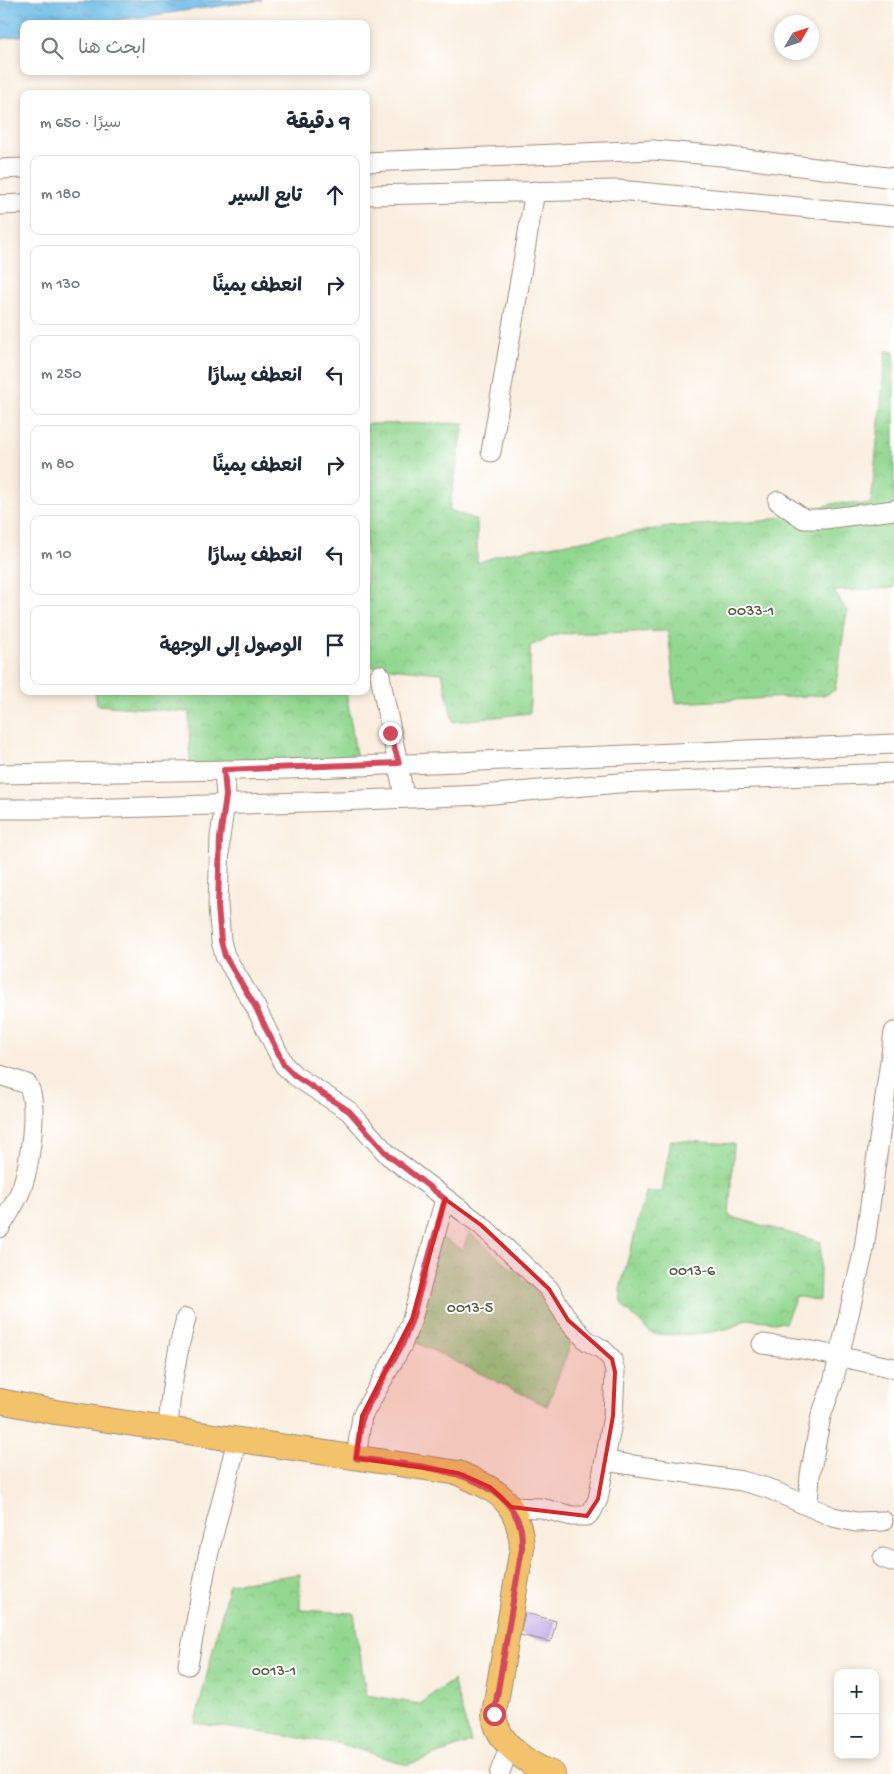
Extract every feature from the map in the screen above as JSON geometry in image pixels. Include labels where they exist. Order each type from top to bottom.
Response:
[{"type":"main road","points":[[0,1401],[55,1412],[458,1473],[490,1487],[511,1507],[520,1526],[522,1548],[494,1714],[496,1729],[510,1746],[540,1768],[553,1774]]},
{"type":"street","points":[[370,162],[653,150],[722,156],[894,178]]},
{"type":"street","points":[[0,169],[20,168]]},
{"type":"street","points":[[370,195],[535,190],[618,190],[894,216]]},
{"type":"street","points":[[491,452],[535,190]]},
{"type":"street","points":[[0,204],[20,204]]},
{"type":"street","points":[[778,500],[804,519],[824,519],[894,510]]},
{"type":"street","points":[[380,675],[390,733],[399,763],[404,798]]},
{"type":"street","points":[[0,774],[224,773],[399,763],[894,744]]},
{"type":"street","points":[[224,773],[226,800],[220,838],[218,906],[221,941],[225,956],[255,1006],[284,1065],[294,1075],[349,1111],[388,1155],[481,1225],[543,1283],[556,1298],[568,1320],[587,1341],[602,1349],[612,1359],[615,1372],[613,1416],[598,1499],[592,1511],[587,1516],[572,1516],[541,1508],[511,1507]]},
{"type":"street","points":[[0,809],[82,809],[226,800],[404,798],[482,794],[619,782],[894,774]]},
{"type":"street","points":[[808,1505],[810,1475],[819,1423],[839,1357],[864,1249],[894,1032]]},
{"type":"street","points":[[0,1075],[27,1084],[30,1090],[33,1113],[30,1150],[22,1187],[0,1228]]},
{"type":"street","points":[[356,1458],[362,1416],[402,1345],[409,1328],[445,1199]]},
{"type":"street","points":[[168,1429],[178,1348],[186,1318]]},
{"type":"street","points":[[762,1344],[894,1368]]},
{"type":"street","points":[[188,1665],[208,1556],[236,1440]]},
{"type":"street","points":[[605,1461],[742,1481],[845,1520],[856,1522],[883,1521]]},
{"type":"street","points":[[499,1774],[510,1746]]},
{"type":"highlighted area","points":[[445,1199],[481,1225],[549,1289],[568,1320],[612,1359],[615,1372],[613,1416],[598,1499],[587,1516],[511,1507],[490,1487],[458,1473],[356,1458],[362,1416],[412,1319]]},
{"type":"green space","name":"0033-1","points":[[886,351],[894,352],[894,588],[834,591],[847,611],[835,690],[826,695],[676,703],[668,631],[557,634],[530,646],[530,713],[453,722],[442,673],[370,666],[370,424],[464,423],[449,510],[477,520],[477,563],[506,553],[668,527],[763,521],[837,503],[871,505]]},
{"type":"green space","points":[[96,695],[347,695],[357,761],[190,769],[189,712],[97,705]]},
{"type":"green space","name":"0013-6","points":[[671,1140],[734,1144],[729,1216],[821,1242],[819,1301],[796,1296],[785,1323],[746,1319],[738,1325],[727,1329],[688,1334],[652,1334],[623,1306],[620,1289],[646,1192],[662,1192]]},
{"type":"green space","name":"0013-5","points":[[431,1232],[463,1250],[469,1232],[535,1289],[571,1343],[547,1406],[403,1336]]},
{"type":"green space","name":"0013-1","points":[[300,1574],[300,1610],[354,1613],[366,1695],[420,1704],[453,1680],[471,1742],[407,1765],[342,1744],[195,1723],[229,1584]]},
{"type":"water","points":[[0,0],[262,0],[120,20],[20,20],[20,36],[0,39]]},
{"type":"building","points":[[525,1613],[556,1621],[551,1642],[520,1635]]},
{"type":"route","points":[[390,733],[399,763],[224,770],[226,796],[220,838],[218,906],[221,941],[225,956],[255,1006],[284,1065],[294,1075],[349,1111],[388,1155],[445,1199],[412,1319],[402,1345],[362,1416],[356,1458],[458,1473],[490,1487],[511,1507],[520,1526],[522,1548],[515,1600],[494,1714]]}]
